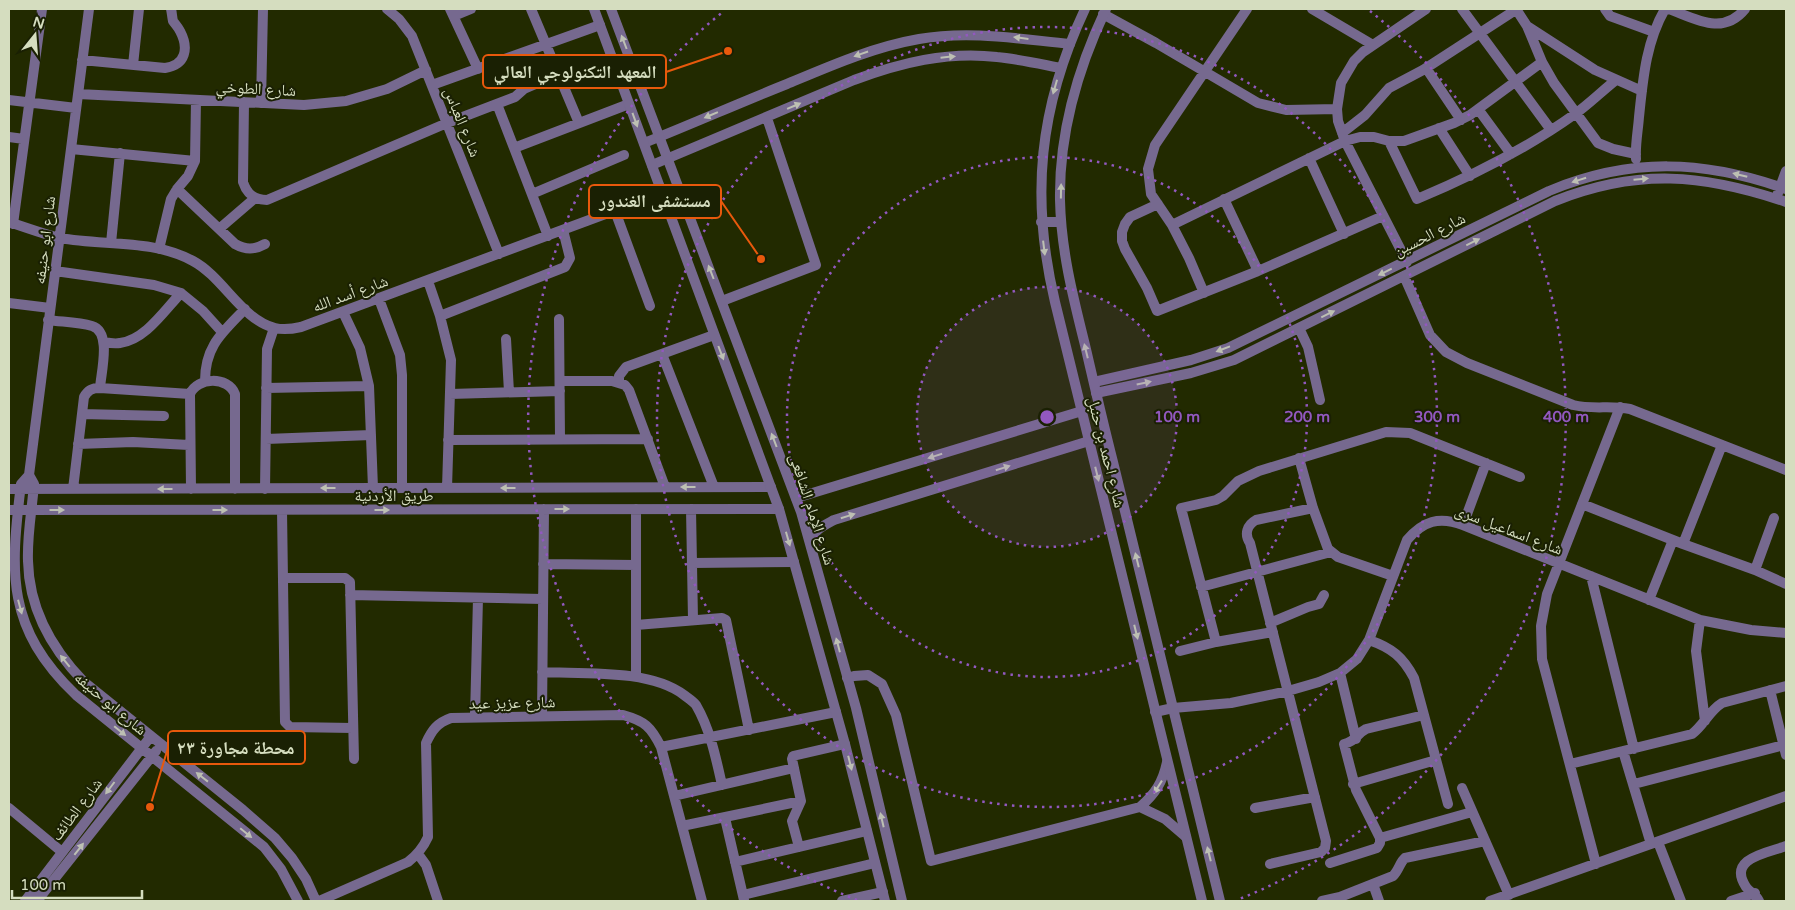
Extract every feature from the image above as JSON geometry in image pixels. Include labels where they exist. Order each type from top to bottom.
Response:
[{"type":"street","points":[[42,9],[11,223],[59,238],[160,248],[181,254],[200,265],[217,279],[258,320],[274,328],[267,349],[265,488]]},
{"type":"street","name":"شارع ابو حنيفه","points":[[89,9],[29,475],[21,484],[14,510],[12,586],[29,634],[41,657],[57,677],[76,695],[264,847],[281,868],[298,901]]},
{"type":"street","points":[[133,65],[139,9]]},
{"type":"street","points":[[82,60],[165,68],[172,67],[182,59],[186,46],[181,32],[172,19],[171,9]]},
{"type":"street","points":[[261,103],[262,9]]},
{"type":"street","name":"شارع العباس","points":[[387,9],[399,18],[412,36],[499,254]]},
{"type":"street","points":[[471,9],[452,13],[478,69]]},
{"type":"street","points":[[531,9],[579,123]]},
{"type":"street","name":"شارع الإمام الشافعى","points":[[594,9],[780,509],[845,744],[884,897]]},
{"type":"street","name":"شارع الإمام الشافعى","points":[[611,9],[796,498],[847,678],[902,901]]},
{"type":"street","name":"شارع احمد بن حنبل","points":[[1085,9],[1061,68],[1050,108],[1044,143],[1041,168],[1041,222],[1048,276],[1202,901]]},
{"type":"street","points":[[1204,293],[1172,225],[1152,194],[1148,169],[1155,145],[1169,122],[1246,9]]},
{"type":"street","points":[[1312,9],[1373,45]]},
{"type":"street","points":[[1407,262],[1344,137],[1337,108],[1346,72],[1354,61],[1423,9]]},
{"type":"street","points":[[1462,9],[1551,130]]},
{"type":"street","points":[[1172,225],[1309,158],[1344,137],[1389,88],[1426,68],[1516,9],[1527,26],[1542,62],[1554,83],[1598,143],[1613,149],[1636,154]]},
{"type":"street","points":[[1605,9],[1610,16],[1654,32]]},
{"type":"street","points":[[1636,168],[1645,65],[1654,32],[1665,9]]},
{"type":"street","points":[[1670,9],[1713,24],[1732,20],[1745,9]]},
{"type":"street","points":[[1105,12],[1250,99],[1266,106],[1294,110],[1337,108]]},
{"type":"street","name":"شارع احمد بن حنبل","points":[[1105,12],[1072,98],[1061,171],[1061,222],[1069,277],[1096,394],[1220,901]]},
{"type":"street","points":[[432,85],[600,25]]},
{"type":"street","points":[[1527,26],[1595,70],[1642,91]]},
{"type":"street","points":[[644,143],[844,60],[882,47],[920,39],[959,35],[998,35],[1070,44]]},
{"type":"street","points":[[652,165],[888,67],[924,59],[960,55],[996,57],[1061,68]]},
{"type":"street","points":[[1344,137],[1367,137],[1389,141],[1404,141],[1461,120],[1542,62]]},
{"type":"street","points":[[1426,68],[1461,120]]},
{"type":"street","name":"شارع الطوخي","points":[[78,94],[304,105],[346,101],[388,89],[426,70]]},
{"type":"street","points":[[244,102],[243,182],[245,189],[255,198],[267,200],[447,123],[515,97],[524,89],[558,74]]},
{"type":"street","points":[[1389,141],[1417,199],[1470,176],[1511,154],[1576,113],[1616,80]]},
{"type":"street","points":[[9,100],[76,108]]},
{"type":"street","points":[[160,248],[171,199],[176,189],[188,176],[195,161],[196,100]]},
{"type":"street","points":[[497,104],[548,236]]},
{"type":"street","points":[[514,148],[629,104]]},
{"type":"street","points":[[1478,109],[1511,154]]},
{"type":"street","points":[[722,301],[816,265],[767,118]]},
{"type":"street","points":[[1439,128],[1470,176]]},
{"type":"street","points":[[9,137],[24,139]]},
{"type":"street","points":[[71,149],[195,161]]},
{"type":"street","points":[[111,243],[120,153]]},
{"type":"street","points":[[532,194],[624,155]]},
{"type":"street","points":[[1309,158],[1344,234]]},
{"type":"street","name":"شارع الحسين","points":[[1094,382],[1191,360],[1240,342],[1549,191],[1596,174],[1636,168],[1676,166],[1707,168],[1737,174],[1783,188]]},
{"type":"street","points":[[1775,199],[1783,188],[1786,171]]},
{"type":"street","name":"شارع الحسين","points":[[1096,394],[1214,367],[1247,354],[1555,201],[1604,184],[1654,178],[1679,178],[1728,185],[1786,202]]},
{"type":"street","points":[[176,189],[242,248],[257,248],[265,244]]},
{"type":"street","points":[[1549,191],[1555,201]]},
{"type":"street","name":"شارع أسد الله","points":[[274,328],[288,329],[301,327],[662,193]]},
{"type":"street","points":[[220,229],[255,198]]},
{"type":"street","points":[[1224,200],[1258,271]]},
{"type":"street","points":[[1158,204],[1130,217],[1122,232],[1122,241],[1125,249],[1147,288],[1157,311],[1258,271],[1383,216]]},
{"type":"street","points":[[616,211],[650,306]]},
{"type":"street","points":[[1041,222],[1061,222]]},
{"type":"street","points":[[440,316],[565,267],[569,262],[570,254],[563,230]]},
{"type":"street","points":[[55,271],[154,285],[181,293],[203,311],[222,332]]},
{"type":"street","points":[[1404,276],[1430,335],[1446,352],[1467,363],[1573,405],[1586,408],[1620,407],[1630,410],[1786,470]]},
{"type":"street","points":[[428,281],[440,316],[451,360],[447,488]]},
{"type":"street","points":[[104,342],[119,344],[134,340],[181,293]]},
{"type":"street","points":[[379,299],[400,355],[402,375],[402,488]]},
{"type":"street","points":[[9,303],[50,308]]},
{"type":"street","points":[[205,381],[208,355],[214,343],[222,332],[246,309]]},
{"type":"street","points":[[343,312],[360,348],[369,386],[373,488]]},
{"type":"street","points":[[559,319],[560,439]]},
{"type":"street","points":[[48,320],[91,326],[100,332],[104,342],[100,388]]},
{"type":"street","points":[[1299,328],[1308,347],[1320,400]]},
{"type":"street","points":[[619,382],[620,376],[626,367],[714,335]]},
{"type":"street","points":[[506,339],[509,392]]},
{"type":"street","points":[[1240,342],[1247,354]]},
{"type":"street","points":[[662,354],[714,487]]},
{"type":"street","points":[[191,489],[189,445],[190,394],[196,385],[205,381],[227,383],[235,394],[236,489]]},
{"type":"street","points":[[450,394],[509,392],[619,382],[629,390],[665,487]]},
{"type":"street","points":[[266,388],[369,386]]},
{"type":"street","points":[[73,489],[84,397],[87,392],[93,388],[100,388],[190,394]]},
{"type":"street","points":[[1596,864],[1542,659],[1542,626],[1545,602],[1558,563],[1620,407]]},
{"type":"street","points":[[796,498],[1082,411]]},
{"type":"street","points":[[82,414],[164,416]]},
{"type":"street","points":[[1216,642],[1180,508],[1216,500],[1248,475],[1374,435],[1398,431],[1410,433],[1520,477]]},
{"type":"street","points":[[266,439],[371,435]]},
{"type":"street","points":[[448,440],[648,439]]},
{"type":"street","points":[[810,542],[818,529],[834,520],[1090,441]]},
{"type":"street","points":[[78,444],[133,442],[189,445]]},
{"type":"street","points":[[1683,544],[1722,445]]},
{"type":"street","points":[[1300,458],[1313,508],[1325,544],[1331,552],[1338,557],[1393,576]]},
{"type":"street","points":[[1463,525],[1486,463]]},
{"type":"street","name":"شارع ابو حنيفه","points":[[29,475],[34,484],[27,560],[29,583],[42,627],[54,647],[68,666],[84,682],[275,838],[292,858],[318,901]]},
{"type":"street","name":"طريق الأردنية","points":[[9,489],[772,487]]},
{"type":"street","points":[[1582,504],[1755,570],[1786,584]]},
{"type":"street","points":[[692,508],[693,620]]},
{"type":"street","points":[[1270,864],[1318,853],[1325,848],[1326,842],[1250,543],[1246,538],[1250,524],[1256,520],[1313,508]]},
{"type":"street","points":[[542,716],[544,509]]},
{"type":"street","points":[[636,509],[636,676]]},
{"type":"street","name":"طريق الأردنية","points":[[14,510],[780,509]]},
{"type":"street","points":[[282,510],[285,722],[290,727],[354,728]]},
{"type":"street","points":[[1755,570],[1774,518]]},
{"type":"street","name":"شارع اسماعيل سرى","points":[[1155,712],[1173,708],[1231,703],[1288,691],[1319,682],[1340,673],[1357,659],[1369,640],[1407,540],[1414,532],[1437,520],[1453,521],[1700,620],[1751,630],[1786,633]]},
{"type":"street","points":[[1650,600],[1673,540]]},
{"type":"street","points":[[1201,586],[1331,552]]},
{"type":"street","points":[[692,563],[794,562]]},
{"type":"street","points":[[543,564],[636,566]]},
{"type":"street","points":[[1591,576],[1634,784],[1654,843],[1681,901]]},
{"type":"street","points":[[283,578],[345,578],[350,582],[354,759]]},
{"type":"street","points":[[350,595],[543,599]]},
{"type":"street","points":[[1180,651],[1272,628],[1308,607],[1319,604],[1324,595]]},
{"type":"street","points":[[475,717],[478,598]]},
{"type":"street","points":[[636,624],[722,618],[726,620],[749,730]]},
{"type":"street","points":[[1700,620],[1696,651],[1705,721]]},
{"type":"street","points":[[1369,640],[1395,652],[1406,664],[1414,678],[1448,804]]},
{"type":"street","points":[[542,672],[636,676],[658,681],[671,687],[695,703],[710,737],[722,785]]},
{"type":"street","points":[[1340,673],[1356,739]]},
{"type":"street","points":[[847,678],[868,676],[882,684],[896,715],[931,861],[1140,807],[1158,788],[1167,762]]},
{"type":"street","points":[[1570,764],[1692,734],[1705,721],[1714,707],[1722,703],[1786,686]]},
{"type":"street","points":[[1634,784],[1785,750],[1770,690]]},
{"type":"street","points":[[661,747],[836,712]]},
{"type":"street","name":"شارع عزيز عيد","points":[[418,854],[428,837],[426,743],[432,729],[441,722],[451,718],[475,717],[623,715],[640,720],[653,731],[661,747],[702,901]]},
{"type":"street","points":[[1330,863],[1377,848],[1380,844],[1380,838],[1354,784],[1344,744],[1356,739],[1366,729],[1424,715]]},
{"type":"street","name":"شارع الطائف","points":[[25,901],[150,736]]},
{"type":"street","points":[[799,847],[792,821],[801,801],[792,759],[795,755],[845,744]]},
{"type":"street","name":"شارع الطائف","points":[[38,901],[161,745]]},
{"type":"street","points":[[1354,784],[1436,760]]},
{"type":"street","points":[[674,796],[794,768]]},
{"type":"street","points":[[1462,788],[1509,895]]},
{"type":"street","points":[[1490,901],[1786,796]]},
{"type":"street","points":[[1255,808],[1314,797]]},
{"type":"street","points":[[682,826],[801,801]]},
{"type":"street","points":[[1140,807],[1165,819],[1186,837]]},
{"type":"street","points":[[9,808],[62,852]]},
{"type":"street","points":[[1380,838],[1472,812]]},
{"type":"street","points":[[725,818],[744,898],[875,863]]},
{"type":"street","points":[[735,862],[867,830]]},
{"type":"street","points":[[1322,901],[1340,897],[1393,876],[1398,871],[1401,861],[1405,858],[1485,840]]},
{"type":"street","points":[[871,846],[888,842]]},
{"type":"street","points":[[1757,897],[1748,889],[1745,883],[1741,869],[1744,862],[1786,846]]},
{"type":"street","points":[[318,901],[408,862],[418,854],[426,865],[438,901]]},
{"type":"street","points":[[1373,884],[1379,901]]},
{"type":"street","points":[[842,901],[884,897]]},
{"type":"street","points":[[1731,901],[1757,897]]},
{"type":"place","name":"المعهد التكنولوجي العالي","points":[[728,51]]},
{"type":"place","name":"مستشفى الغندور","points":[[761,259]]},
{"type":"place","name":"محطة مجاورة ٢٣","points":[[150,807]]}]
